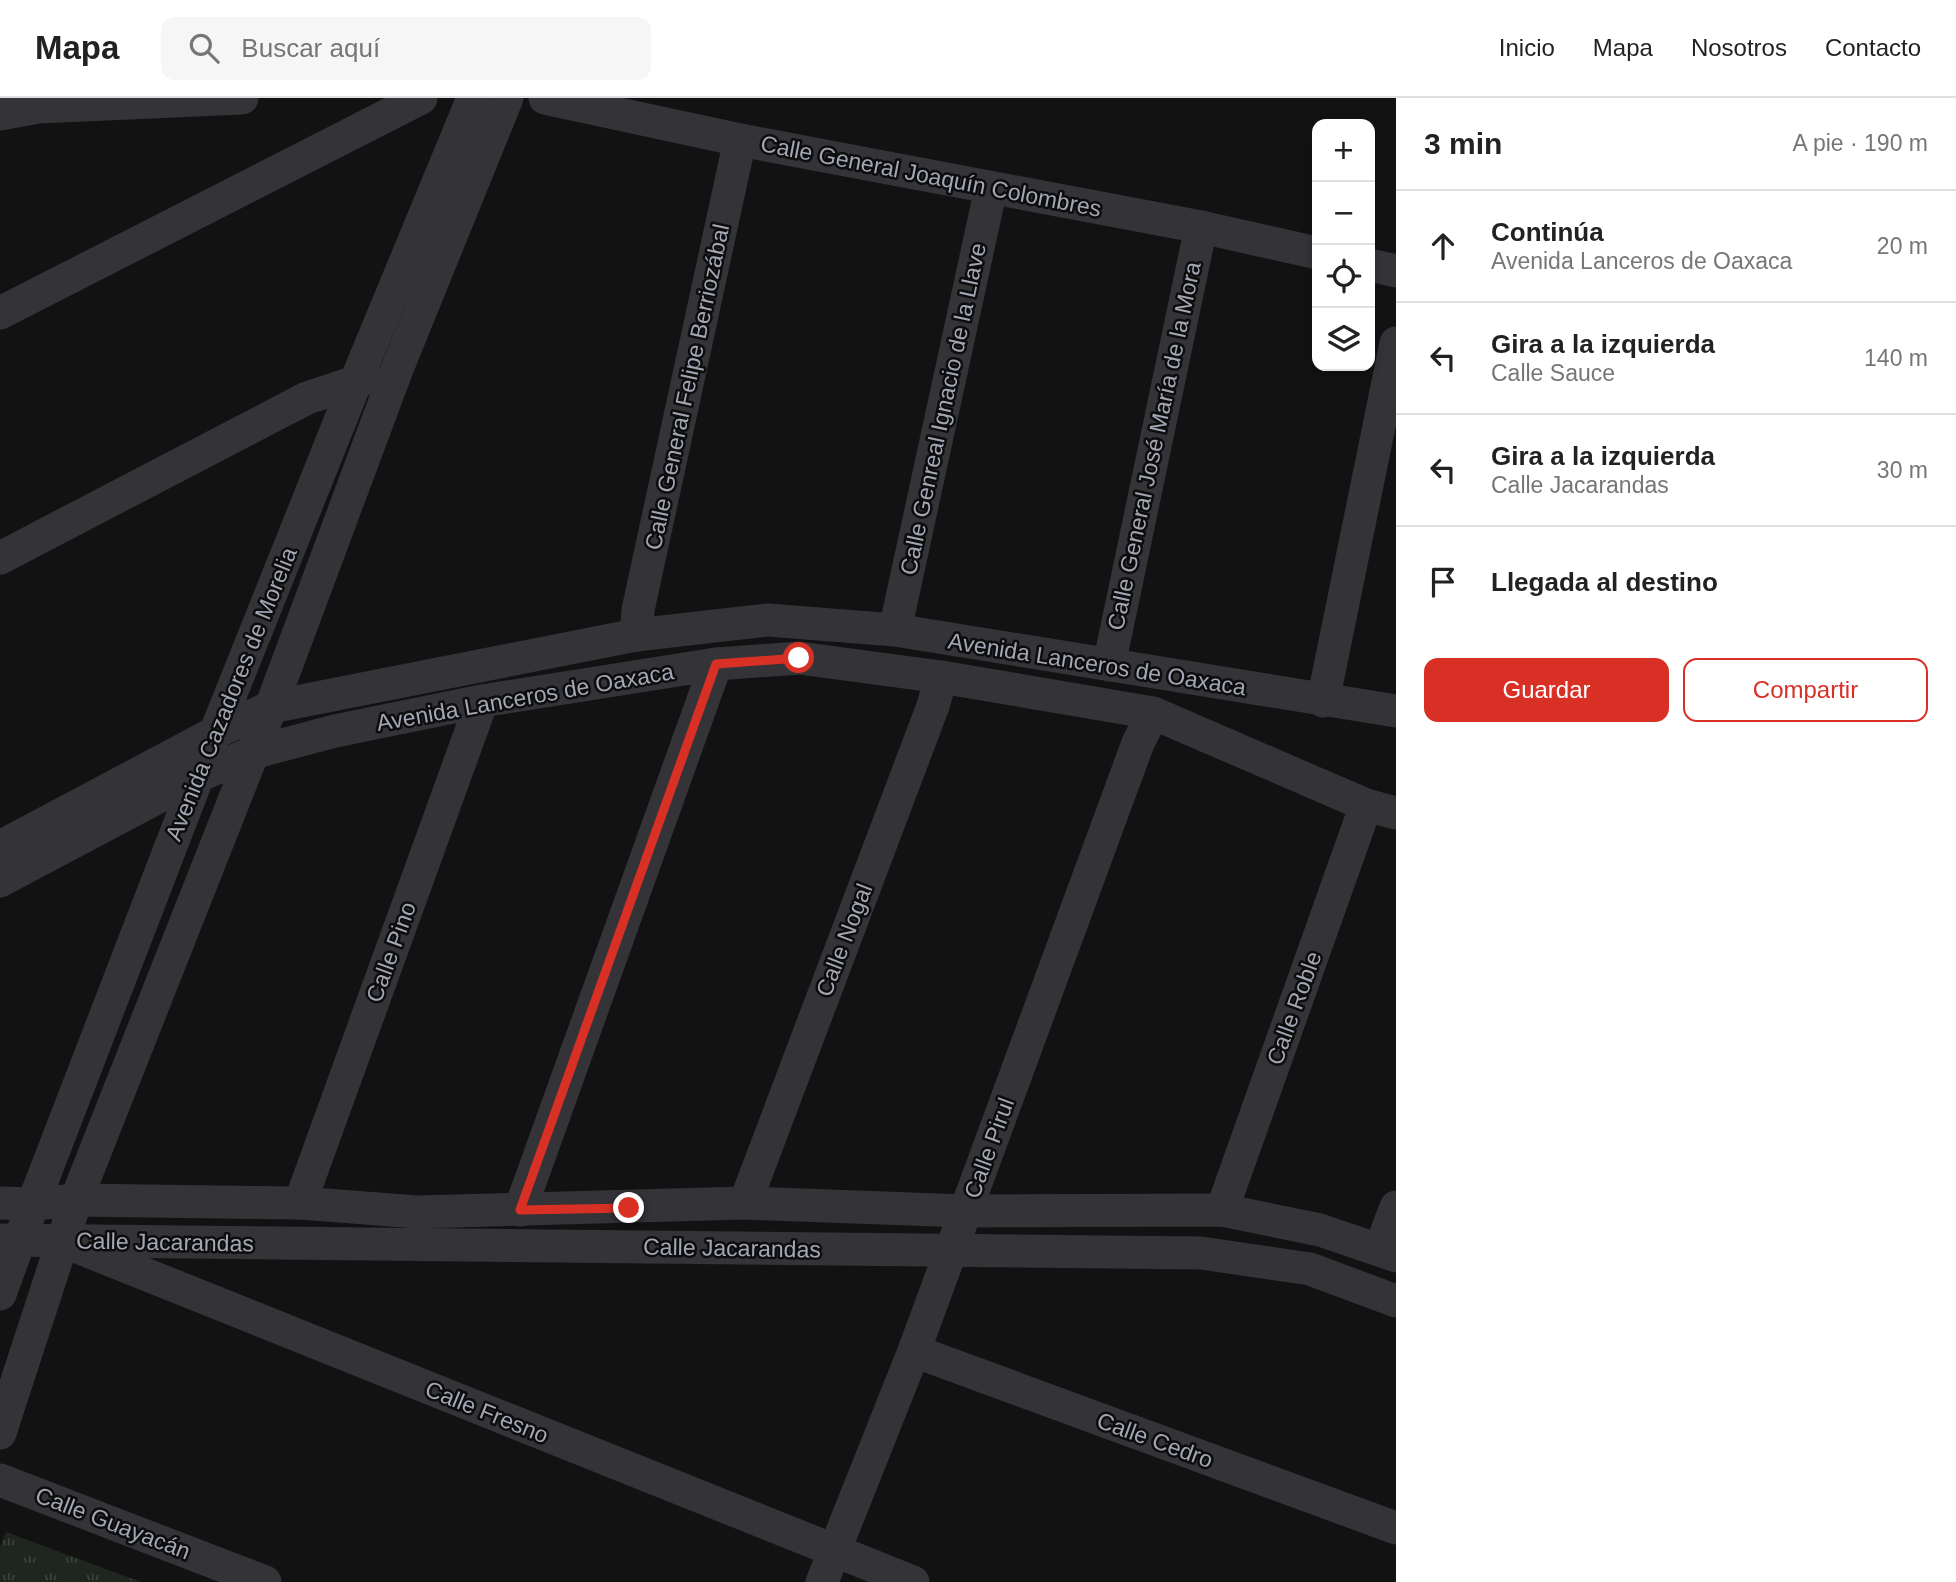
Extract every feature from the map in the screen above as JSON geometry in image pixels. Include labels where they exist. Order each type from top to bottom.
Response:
[{"type":"street","points":[[0,114],[39,107],[242,98]]},
{"type":"street","points":[[0,313],[421,98]]},
{"type":"street","name":"Avenida Cazadores de Morelia","points":[[0,1294],[10,1240],[33,1204],[198,776],[473,98]]},
{"type":"street","name":"Avenida Cazadores de Morelia","points":[[0,1433],[76,1200],[271,708],[397,369],[507,98]]},
{"type":"street","name":"Calle General Joaquín Colombres","points":[[545,98],[740,140],[1201,228],[1312,252]]},
{"type":"street","name":"Calle General Felipe Berriozábal","points":[[636,635],[641,597],[740,140]]},
{"type":"street","name":"Calle Genreal Ignacio de la Llave","points":[[895,630],[991,188]]},
{"type":"street","name":"Calle General José María de la Mora","points":[[1109,665],[1201,228]]},
{"type":"street","points":[[1375,266],[1396,271]]},
{"type":"street","points":[[1323,701],[1396,343]]},
{"type":"street","points":[[0,558],[307,398],[397,369]]},
{"type":"street","name":"Avenida Lanceros de Oaxaca","points":[[0,847],[218,732],[271,708],[636,635],[768,620],[895,630],[1396,712]]},
{"type":"street","name":"Avenida Lanceros de Oaxaca","points":[[0,881],[198,776],[252,753],[416,713],[482,701],[716,664],[799,658],[941,677],[1153,713],[1381,809]]},
{"type":"street","points":[[520,1210],[716,664]]},
{"type":"street","name":"Calle Nogal","points":[[745,1203],[933,706],[941,677]]},
{"type":"street","name":"Calle Pino","points":[[300,1203],[482,701]]},
{"type":"street","name":"Calle Pirul","points":[[822,1582],[914,1351],[1133,756],[1153,713]]},
{"type":"street","name":"Calle Roble","points":[[1222,1210],[1381,809]]},
{"type":"street","name":"Calle Jacarandas","points":[[0,1203],[33,1204],[76,1200],[300,1203],[417,1212],[745,1203],[966,1211],[1222,1210],[1320,1230],[1388,1253]]},
{"type":"street","points":[[1388,1253],[1396,1207]]},
{"type":"street","points":[[624,1246],[629,1208]]},
{"type":"street","points":[[411,1244],[417,1212]]},
{"type":"street","points":[[1310,1269],[1320,1230]]},
{"type":"street","name":"Calle Jacarandas","points":[[10,1240],[1201,1253],[1310,1269],[1396,1301]]},
{"type":"street","name":"Calle Fresno","points":[[62,1241],[913,1582]]},
{"type":"street","name":"Calle Cedro","points":[[914,1351],[1396,1528]]},
{"type":"street","name":"Calle Guayacán","points":[[0,1480],[265,1582]]},
{"type":"green space","points":[[6,1532],[141,1582],[0,1582],[0,1547]]},
{"type":"route","points":[[629,1208],[520,1210],[716,664],[799,658]]}]
